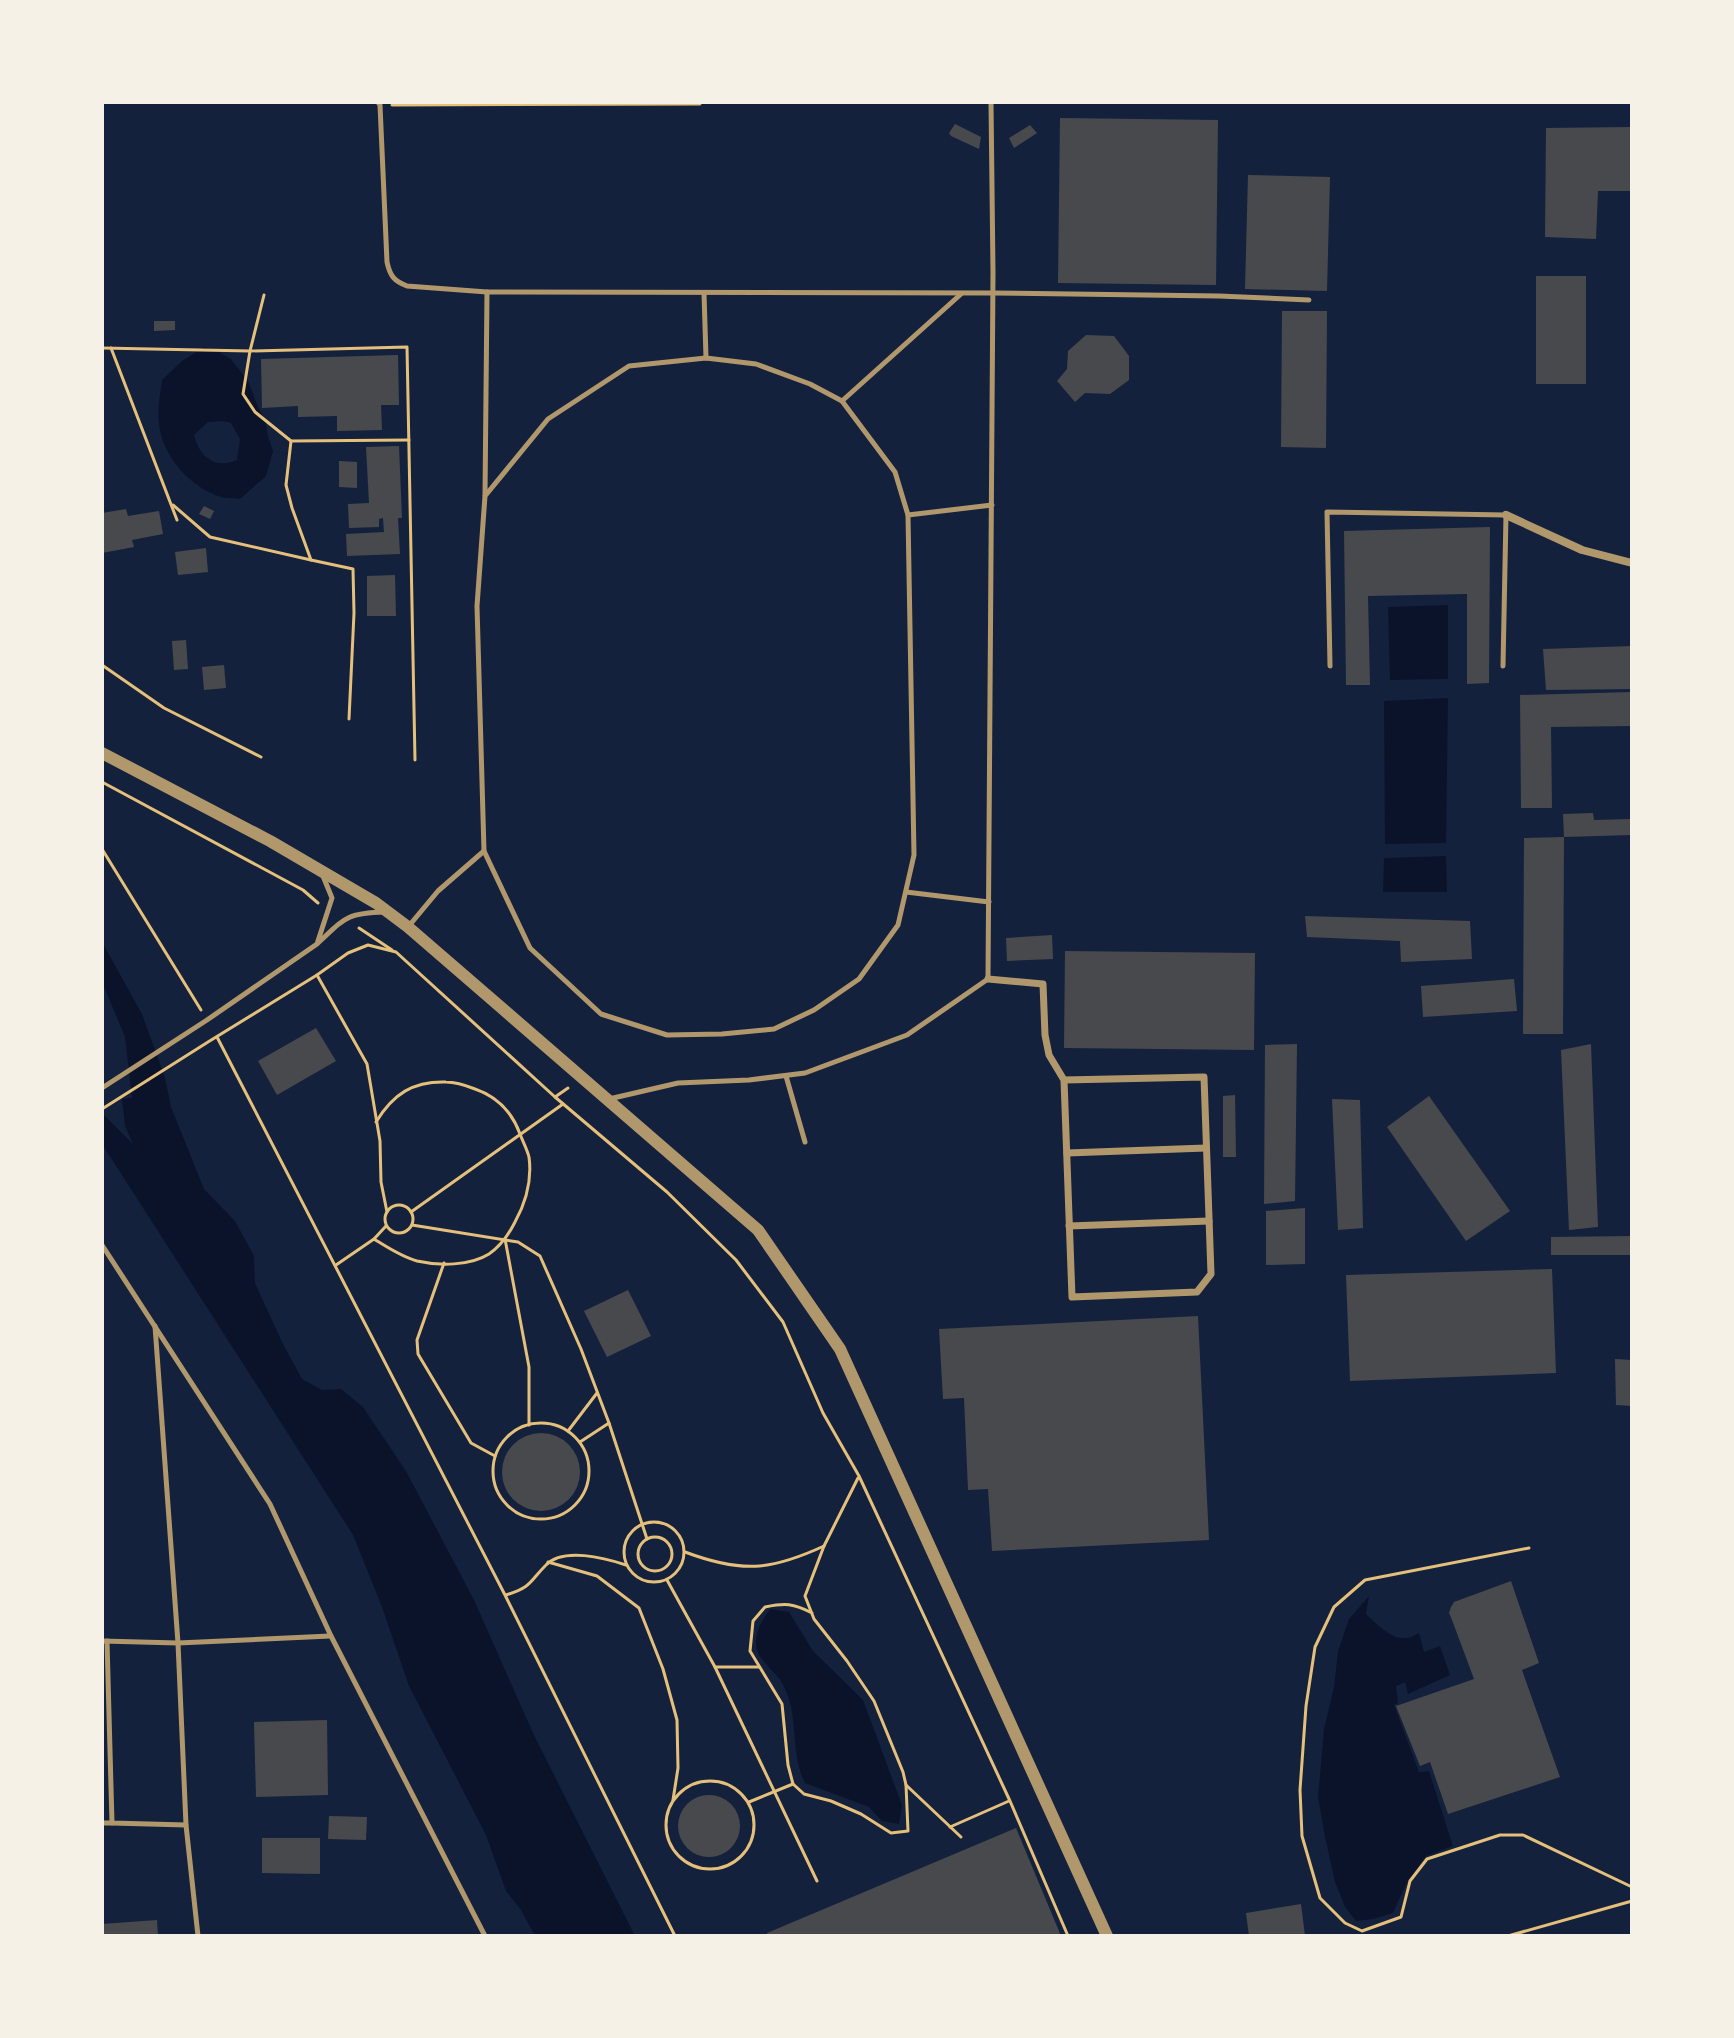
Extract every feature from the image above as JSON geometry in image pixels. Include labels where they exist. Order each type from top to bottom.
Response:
[{"type":"street","points":[[1506,515],[1582,550],[1632,563]]},
{"type":"street","points":[[102,753],[270,841],[376,903],[408,927],[758,1230],[840,1349],[1107,1936]]},
{"type":"street","points":[[988,979],[1043,984],[1049,1055],[1064,1080],[1072,1297],[1197,1292],[1211,1274],[1204,1077],[1064,1080]]},
{"type":"street","points":[[1067,1153],[1206,1148]]},
{"type":"street","points":[[1069,1226],[1209,1221]]},
{"type":"lane","points":[[608,1099],[678,1083],[749,1080],[805,1073],[907,1035],[988,979],[993,293],[991,102]]},
{"type":"lane","points":[[379,103],[385,250],[389,273],[395,281],[407,286],[487,292],[993,293],[1309,300]]},
{"type":"lane","points":[[485,496],[548,419],[629,366],[706,358],[756,364],[810,384],[842,401],[895,472],[908,515],[914,855],[898,925],[859,979],[814,1010],[774,1029],[667,1035],[601,1014],[530,948],[484,851],[477,606],[485,496],[487,292]]},
{"type":"lane","points":[[704,293],[706,358]]},
{"type":"lane","points":[[842,401],[961,294]]},
{"type":"lane","points":[[908,515],[992,505]]},
{"type":"lane","points":[[1330,666],[1327,512],[1506,515],[1503,666]]},
{"type":"lane","points":[[408,927],[438,891],[484,851]]},
{"type":"lane","points":[[317,944],[332,898],[321,870]]},
{"type":"lane","points":[[906,892],[989,902]]},
{"type":"lane","points":[[102,1088],[317,944],[345,919],[365,913],[388,912]]},
{"type":"lane","points":[[786,1076],[805,1142]]},
{"type":"lane","points":[[102,1245],[270,1504],[331,1636],[485,1936]]},
{"type":"lane","points":[[155,1325],[178,1643],[186,1825],[198,1936]]},
{"type":"lane","points":[[112,1823],[105,1641],[178,1643],[331,1636]]},
{"type":"lane","points":[[102,1823],[186,1825]]},
{"type":"path","points":[[379,103],[700,104]]},
{"type":"path","points":[[264,295],[243,394],[255,412],[291,441],[409,440]]},
{"type":"path","points":[[102,348],[250,351],[407,347],[415,760]]},
{"type":"path","points":[[111,348],[177,520]]},
{"type":"path","points":[[291,441],[286,485],[311,560]]},
{"type":"path","points":[[171,503],[210,537],[353,569],[349,719]]},
{"type":"path","points":[[102,665],[164,708],[261,757]]},
{"type":"path","points":[[102,782],[303,890],[328,911]]},
{"type":"path","points":[[102,849],[207,1020]]},
{"type":"path","points":[[345,919],[396,952],[563,1104],[667,1192],[736,1260],[783,1322],[823,1413],[859,1476],[1010,1801],[1068,1936]]},
{"type":"path","points":[[102,1109],[348,953],[368,945],[396,952]]},
{"type":"path","points":[[317,975],[367,1064],[380,1141],[386,1226],[398,1233],[412,1225],[408,1208],[399,1204],[387,1212]]},
{"type":"path","points":[[217,1037],[505,1595],[675,1936]]},
{"type":"path","points":[[374,1239],[416,1261],[470,1262],[488,1254],[505,1239],[526,1198],[530,1175],[529,1155],[515,1119],[485,1092],[455,1082],[431,1081],[406,1090],[387,1104],[376,1122]]},
{"type":"path","points":[[411,1212],[563,1104]]},
{"type":"path","points":[[412,1225],[518,1242],[540,1256],[609,1423],[647,1539]]},
{"type":"path","points":[[335,1265],[374,1239],[386,1226]]},
{"type":"path","points":[[505,1239],[529,1367],[529,1425]]},
{"type":"path","points":[[444,1263],[417,1340],[418,1354],[471,1443],[495,1456]]},
{"type":"path","points":[[568,1431],[597,1393]]},
{"type":"path","points":[[580,1442],[609,1423]]},
{"type":"path","points":[[554,1424],[568,1431],[580,1442],[587,1457],[589,1473],[586,1488],[577,1502],[565,1512],[550,1518],[520,1514],[507,1505],[493,1477],[499,1447],[509,1435],[529,1425],[554,1424]]},
{"type":"path","points":[[812,1613],[784,1603],[765,1607],[753,1621],[750,1651],[782,1704],[793,1784],[804,1794],[861,1814],[891,1833],[908,1831],[903,1772],[874,1701],[814,1619],[812,1613],[805,1596],[824,1546],[859,1476]]},
{"type":"path","points":[[662,1523],[671,1527],[678,1534],[685,1552],[679,1570],[667,1580],[653,1583],[634,1576],[624,1558],[627,1538],[642,1524],[662,1523]]},
{"type":"path","points":[[663,1538],[671,1546],[671,1562],[662,1570],[651,1571],[641,1564],[639,1547],[647,1539],[663,1538]]},
{"type":"path","points":[[685,1552],[725,1565],[758,1567],[793,1560],[824,1546]]},
{"type":"path","points":[[1529,1548],[1365,1580],[1334,1607],[1315,1647],[1306,1706],[1300,1790],[1302,1836],[1320,1898],[1345,1923],[1362,1931],[1392,1922],[1401,1917],[1410,1881],[1427,1859],[1500,1835],[1523,1835],[1632,1887]]},
{"type":"path","points":[[505,1595],[521,1590],[534,1580],[548,1562],[568,1555],[604,1558],[626,1565]]},
{"type":"path","points":[[548,1562],[597,1576],[639,1608],[663,1669],[677,1720],[678,1768],[666,1827],[676,1853],[700,1868],[714,1869],[728,1866],[750,1846],[754,1816],[749,1802],[726,1783],[711,1780],[696,1783],[673,1800]]},
{"type":"path","points":[[667,1580],[715,1667],[817,1881]]},
{"type":"path","points":[[715,1667],[759,1667]]},
{"type":"path","points":[[749,1802],[793,1784]]},
{"type":"path","points":[[906,1785],[961,1837]]},
{"type":"path","points":[[950,1827],[1010,1801]]},
{"type":"path","points":[[1508,1936],[1632,1901]]},
{"type":"water","points":[[204,347],[231,359],[248,381],[265,420],[273,451],[266,476],[240,499],[221,497],[199,486],[180,469],[166,448],[158,419],[162,380],[182,361]],"holes":[[[208,422],[231,423],[240,439],[237,460],[222,463],[210,460],[200,450],[194,435]]]},
{"type":"water","points":[[1448,605],[1448,679],[1390,680],[1388,607]]},
{"type":"water","points":[[1448,698],[1446,843],[1385,844],[1384,701]]},
{"type":"water","points":[[1446,856],[1447,892],[1383,892],[1384,858]]},
{"type":"water","points":[[102,942],[142,1014],[165,1078],[171,1107],[204,1189],[235,1221],[254,1256],[255,1283],[282,1342],[302,1379],[322,1390],[341,1389],[363,1407],[406,1471],[474,1600],[533,1733],[635,1936],[535,1936],[506,1891],[486,1835],[409,1686],[353,1535],[102,1144],[102,1110],[133,1144],[125,1126],[122,1099],[132,1098],[125,1037],[102,982]]},
{"type":"water","points":[[1369,1596],[1366,1614],[1384,1630],[1400,1638],[1419,1633],[1424,1652],[1440,1646],[1450,1675],[1408,1694],[1405,1682],[1396,1686],[1398,1703],[1394,1705],[1419,1772],[1429,1771],[1453,1846],[1426,1856],[1407,1882],[1393,1913],[1356,1921],[1345,1907],[1335,1882],[1318,1797],[1324,1729],[1334,1687],[1338,1651],[1349,1619]]},
{"type":"water","points":[[770,1609],[789,1612],[813,1651],[863,1700],[902,1805],[899,1824],[882,1821],[869,1807],[805,1783],[797,1758],[788,1697],[780,1680],[757,1649],[756,1638]]},
{"type":"building","points":[[1060,118],[1218,120],[1216,285],[1058,283]]},
{"type":"building","points":[[955,124],[981,137],[979,149],[951,136],[949,133]]},
{"type":"building","points":[[1030,125],[1037,133],[1014,148],[1009,138]]},
{"type":"building","points":[[1632,127],[1632,191],[1598,191],[1596,239],[1545,237],[1546,128]]},
{"type":"building","points":[[1248,175],[1330,177],[1327,291],[1245,289]]},
{"type":"building","points":[[1536,276],[1586,276],[1586,384],[1536,384]]},
{"type":"building","points":[[1282,311],[1327,311],[1326,448],[1281,447]]},
{"type":"building","points":[[154,321],[175,321],[175,330],[154,331]]},
{"type":"building","points":[[1086,335],[1114,336],[1129,356],[1129,380],[1110,394],[1085,393],[1075,402],[1057,381],[1067,369],[1068,351]]},
{"type":"building","points":[[398,355],[399,405],[381,405],[382,430],[337,431],[337,416],[298,417],[298,406],[262,408],[261,359]]},
{"type":"building","points":[[399,446],[400,554],[347,556],[346,534],[384,532],[383,518],[379,519],[379,527],[349,528],[348,504],[369,503],[366,447]]},
{"type":"building","points":[[339,461],[357,462],[357,488],[339,487]]},
{"type":"building","points":[[204,506],[214,511],[210,519],[199,514]]},
{"type":"building","points":[[126,509],[128,516],[159,511],[163,534],[132,540],[134,547],[102,553],[102,513]]},
{"type":"building","points":[[1490,527],[1489,683],[1467,684],[1467,594],[1368,596],[1370,685],[1346,685],[1344,531]]},
{"type":"building","points":[[206,548],[208,572],[178,575],[175,552]]},
{"type":"building","points":[[395,575],[396,616],[367,616],[367,576]]},
{"type":"building","points":[[186,640],[188,669],[174,670],[172,641]]},
{"type":"building","points":[[1632,646],[1632,689],[1546,690],[1543,649]]},
{"type":"building","points":[[224,665],[226,688],[204,690],[202,667]]},
{"type":"building","points":[[1632,692],[1632,726],[1551,727],[1552,808],[1521,808],[1520,695]]},
{"type":"building","points":[[1593,813],[1594,820],[1632,819],[1632,835],[1564,837],[1563,814]]},
{"type":"building","points":[[1564,837],[1563,1034],[1523,1034],[1524,838]]},
{"type":"building","points":[[1305,916],[1470,921],[1472,959],[1401,962],[1400,941],[1307,937]]},
{"type":"building","points":[[1052,935],[1053,959],[1007,961],[1006,938]]},
{"type":"building","points":[[1065,951],[1255,953],[1254,1050],[1064,1048]]},
{"type":"building","points":[[1514,979],[1517,1011],[1423,1017],[1421,986]]},
{"type":"building","points":[[316,1028],[336,1061],[277,1095],[258,1061]]},
{"type":"building","points":[[1297,1044],[1295,1201],[1264,1204],[1265,1045]]},
{"type":"building","points":[[1591,1044],[1598,1227],[1569,1230],[1561,1050]]},
{"type":"building","points":[[1235,1095],[1236,1157],[1223,1157],[1223,1096]]},
{"type":"building","points":[[1429,1096],[1510,1211],[1466,1241],[1387,1127]]},
{"type":"building","points":[[1332,1099],[1360,1100],[1363,1228],[1338,1230]]},
{"type":"building","points":[[1305,1208],[1305,1264],[1266,1265],[1266,1211]]},
{"type":"building","points":[[1632,1236],[1632,1255],[1551,1255],[1551,1237]]},
{"type":"building","points":[[1552,1269],[1556,1373],[1350,1381],[1346,1275]]},
{"type":"building","points":[[628,1290],[651,1336],[607,1357],[584,1311]]},
{"type":"building","points":[[1198,1316],[1209,1540],[992,1551],[988,1489],[968,1490],[964,1398],[943,1399],[939,1329]]},
{"type":"building","points":[[1615,1359],[1632,1360],[1632,1406],[1616,1405]]},
{"type":"building","points":[[541,1433],[556,1436],[569,1444],[577,1457],[580,1472],[577,1487],[569,1500],[556,1508],[541,1511],[526,1508],[513,1500],[505,1487],[502,1472],[505,1457],[513,1444],[526,1436]]},
{"type":"building","points":[[1511,1581],[1539,1663],[1522,1670],[1560,1777],[1448,1814],[1430,1762],[1420,1766],[1396,1706],[1474,1679],[1449,1613],[1451,1607],[1454,1602]]},
{"type":"building","points":[[327,1720],[328,1795],[256,1797],[254,1722]]},
{"type":"building","points":[[703,1795],[715,1795],[731,1804],[738,1814],[738,1838],[731,1848],[715,1857],[703,1857],[683,1843],[678,1832],[678,1820],[692,1800]]},
{"type":"building","points":[[329,1816],[367,1817],[366,1840],[328,1839]]},
{"type":"building","points":[[1016,1828],[1061,1936],[768,1936],[767,1933]]},
{"type":"building","points":[[262,1838],[320,1838],[320,1874],[262,1873]]},
{"type":"building","points":[[1301,1904],[1305,1936],[1249,1936],[1246,1913]]},
{"type":"building","points":[[157,1920],[158,1936],[102,1936],[102,1924]]}]
